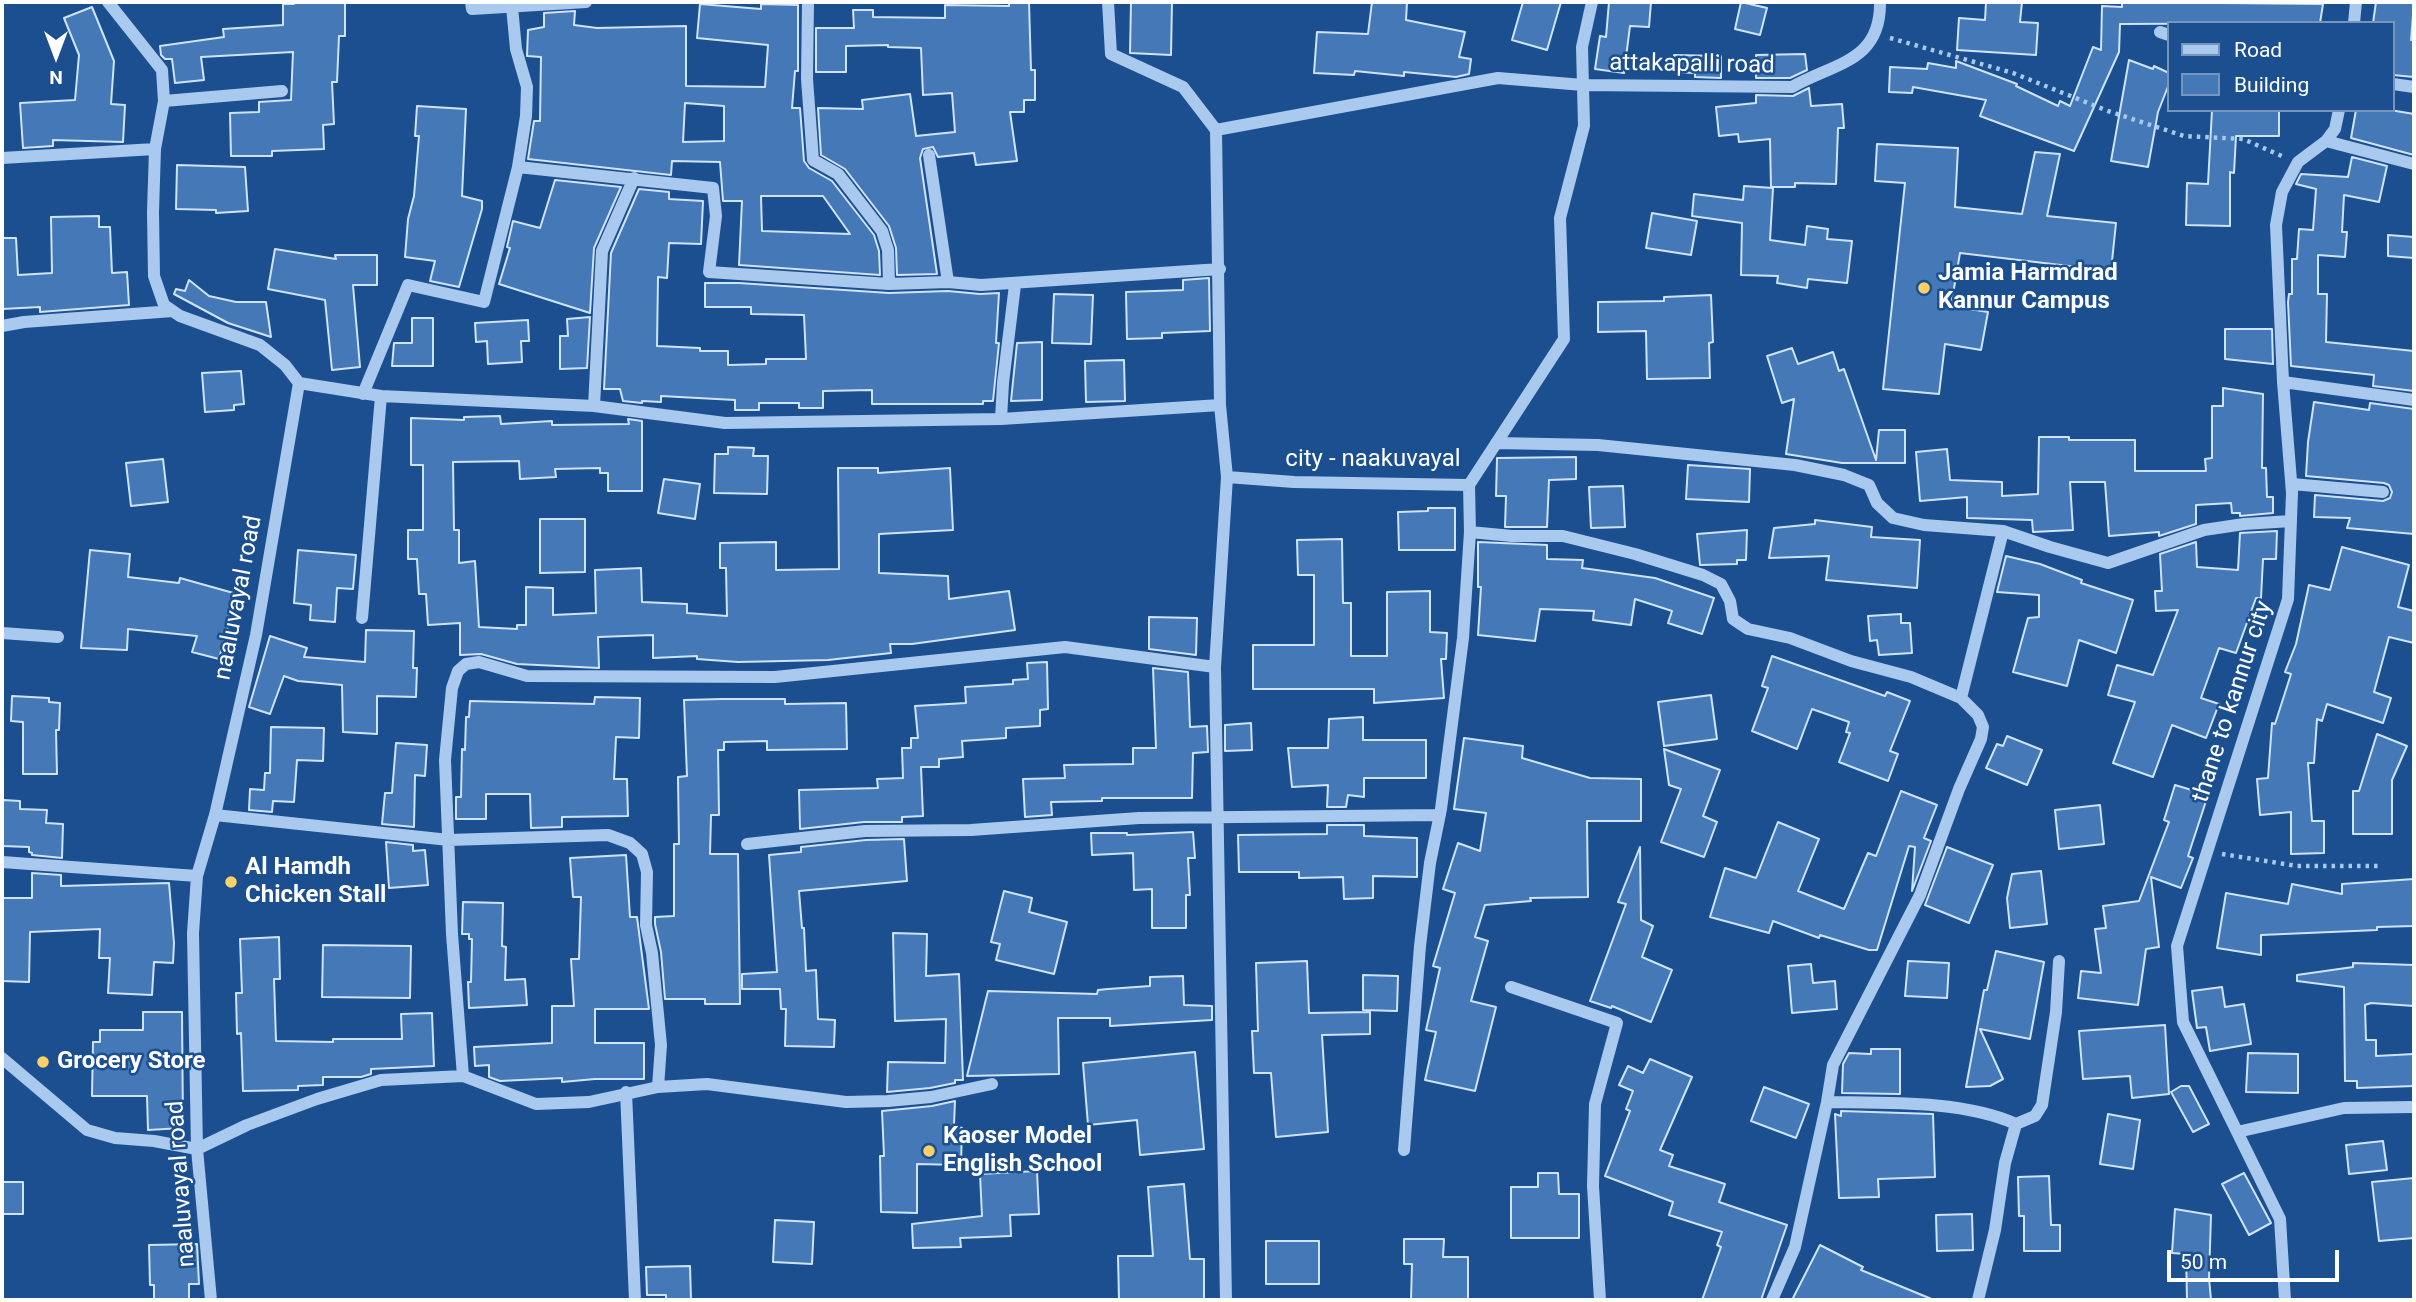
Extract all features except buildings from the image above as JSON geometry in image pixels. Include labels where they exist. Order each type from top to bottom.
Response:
[{"type":"street","points":[[108,2],[162,70],[164,102],[155,149],[154,276],[164,305],[174,312],[260,345],[285,365],[299,383],[381,396],[594,406],[725,423],[1001,419],[1220,405]]},
{"type":"street","points":[[472,6],[512,7],[586,2]]},
{"type":"street","points":[[808,2],[807,79],[813,160],[838,174],[881,231],[888,250],[889,284]]},
{"type":"street","points":[[1108,2],[1111,54],[1183,88],[1216,130],[1220,405],[1227,477],[1215,667],[1226,1300]]},
{"type":"street","name":"city - naakuvayal","points":[[1227,477],[1294,482],[1469,485],[1564,340],[1560,218],[1584,127],[1582,47],[1592,2]]},
{"type":"street","points":[[1875,34],[1880,2]]},
{"type":"street","points":[[2354,21],[2356,2]]},
{"type":"street","points":[[363,394],[408,285],[484,302],[518,167],[526,116],[527,87],[516,49],[512,7]]},
{"type":"street","name":"attakapalli road","points":[[1216,130],[1498,78],[1583,85],[1793,87],[1814,75],[1847,64],[1875,34]]},
{"type":"street","points":[[2395,84],[2414,87]]},
{"type":"street","points":[[164,102],[282,90]]},
{"type":"street","points":[[2339,112],[2335,129],[2326,141],[2414,164]]},
{"type":"street","name":"thane to kannur city","points":[[2285,1300],[2280,1219],[2183,1022],[2177,946],[2288,599],[2292,484],[2283,382],[2276,225],[2282,192],[2298,162],[2326,141]]},
{"type":"street","points":[[2,158],[155,149]]},
{"type":"street","points":[[929,155],[948,282]]},
{"type":"street","points":[[518,167],[713,188],[716,216],[709,272],[889,284],[948,282],[1014,285],[1220,269]]},
{"type":"street","points":[[594,406],[603,251],[634,178]]},
{"type":"street","points":[[1001,419],[1014,285]]},
{"type":"street","points":[[2,326],[24,322],[174,312]]},
{"type":"street","points":[[2283,382],[2414,401]]},
{"type":"street","name":"naaluvayal road","points":[[211,1300],[197,1149],[193,933],[197,876],[215,815],[256,635],[299,383]]},
{"type":"street","points":[[362,618],[381,396]]},
{"type":"street","points":[[1496,443],[1598,445],[1796,465],[1844,475],[1869,485],[1877,503],[1893,518],[1924,525],[2003,531],[2108,563],[2204,530],[2291,521]]},
{"type":"street","points":[[2292,484],[2383,492]]},
{"type":"street","points":[[1404,1150],[1420,946],[1458,685],[1470,532],[1469,485]]},
{"type":"street","points":[[1961,698],[2003,531]]},
{"type":"street","points":[[1470,532],[1512,537],[1563,536],[1703,575],[1721,584],[1730,601],[1733,619],[1748,629],[1790,638],[1851,661],[1911,677],[1961,698],[1978,715],[1983,727],[1981,739],[1959,789],[1920,895],[1833,1065],[1795,1247],[1772,1300]]},
{"type":"street","points":[[2,633],[58,637]]},
{"type":"street","points":[[463,1076],[452,934],[445,760],[452,688],[458,671],[467,664],[479,662],[527,676],[775,677],[1065,647],[1215,667]]},
{"type":"street","points":[[747,844],[865,831],[971,830],[1139,818],[1440,814]]},
{"type":"street","points":[[215,815],[449,840],[608,835],[630,843],[642,854],[647,872],[646,925],[652,953],[661,1045],[658,1087]]},
{"type":"street","points":[[2,862],[197,876]]},
{"type":"street","points":[[1827,1102],[1946,1107],[2001,1117],[2016,1124],[2035,1116],[2042,1105],[2056,1012],[2059,961]]},
{"type":"street","points":[[1511,987],[1617,1023],[1595,1104],[1593,1186],[1600,1300]]},
{"type":"street","points":[[2,1058],[87,1130],[115,1138],[154,1141],[197,1149],[247,1125],[317,1099],[381,1080],[463,1076],[536,1104],[589,1102],[658,1087],[707,1084],[846,1102],[932,1097],[992,1084]]},
{"type":"street","points":[[626,1092],[635,1300]]},
{"type":"street","points":[[2237,1132],[2344,1108],[2414,1107]]},
{"type":"street","points":[[1978,1300],[1995,1230],[2005,1163],[2016,1124]]},
{"type":"path","points":[[1875,34],[2013,74],[2108,111],[2184,136],[2243,139],[2298,162]]},
{"type":"path","points":[[2208,852],[2297,866],[2380,866]]},
{"type":"place","name":"Jamia Harmdrad Kannur Campus","points":[[1924,288]]},
{"type":"place","name":"Al Hamdh Chicken Stall","points":[[231,882]]},
{"type":"place","name":"Grocery Store","points":[[43,1062]]},
{"type":"place","name":"Kaoser Model English School","points":[[929,1151]]}]
